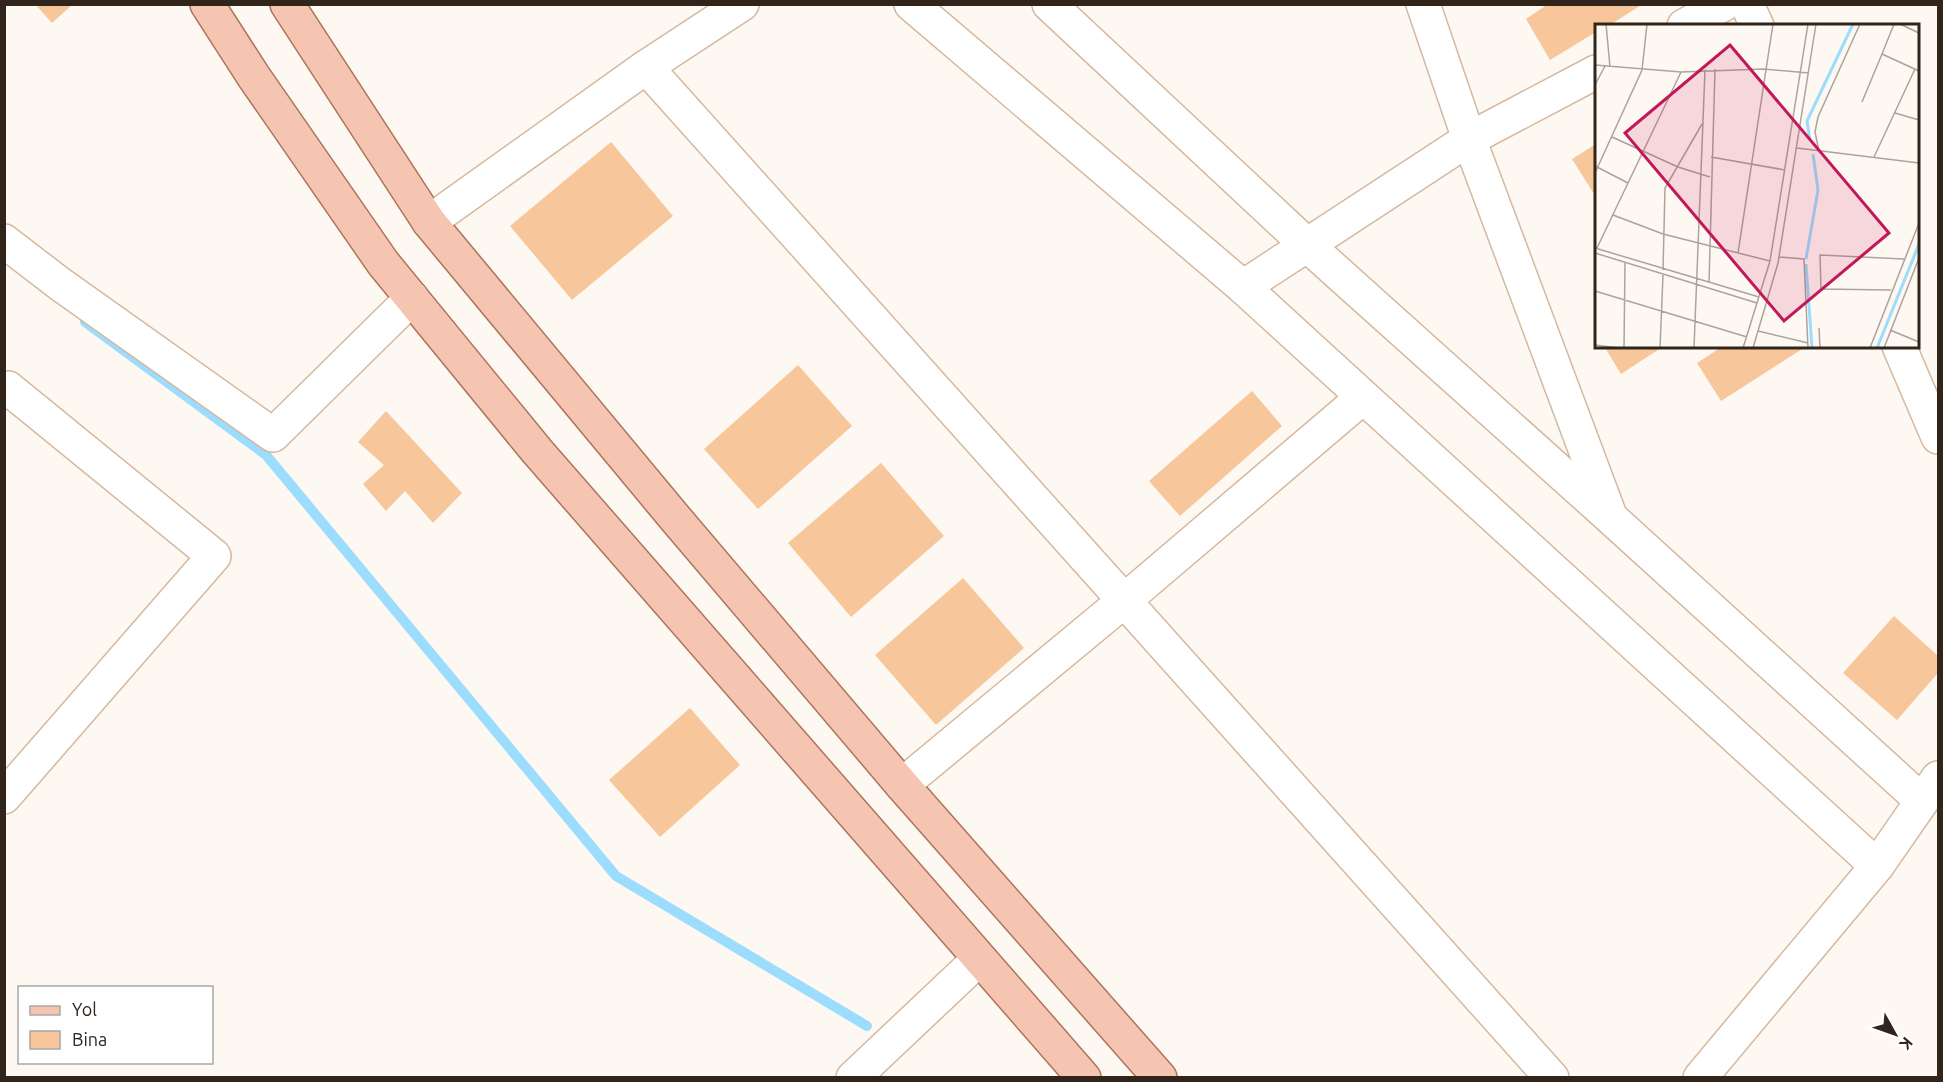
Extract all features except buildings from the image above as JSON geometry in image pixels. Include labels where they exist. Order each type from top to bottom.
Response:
[{"type":"main road","points":[[287,4],[429,222],[675,518],[902,785],[1160,1077]]},
{"type":"main road","points":[[215,7],[254,77],[383,263],[537,451],[1083,1077]]},
{"type":"street","points":[[429,222],[646,67],[742,4]]},
{"type":"street","points":[[911,4],[1243,287],[1877,866]]},
{"type":"street","points":[[1049,4],[1306,244],[1610,517],[1930,789],[1877,866],[1700,1077]]},
{"type":"street","points":[[1423,4],[1469,139],[1610,517]]},
{"type":"street","points":[[1688,24],[1725,4]]},
{"type":"street","points":[[1747,4],[1755,24]]},
{"type":"street","points":[[646,67],[1552,1077]]},
{"type":"street","points":[[1243,287],[1469,139],[1595,73]]},
{"type":"street","points":[[4,241],[60,284],[273,435],[412,298]]},
{"type":"street","points":[[1900,348],[1938,437]]},
{"type":"street","points":[[4,392],[8,388],[214,556],[4,797]]},
{"type":"street","points":[[902,785],[1125,600],[1362,398]]},
{"type":"street","points":[[853,1077],[979,959]]},
{"type":"waterway","points":[[85,322],[266,455],[616,876],[867,1026]]}]
